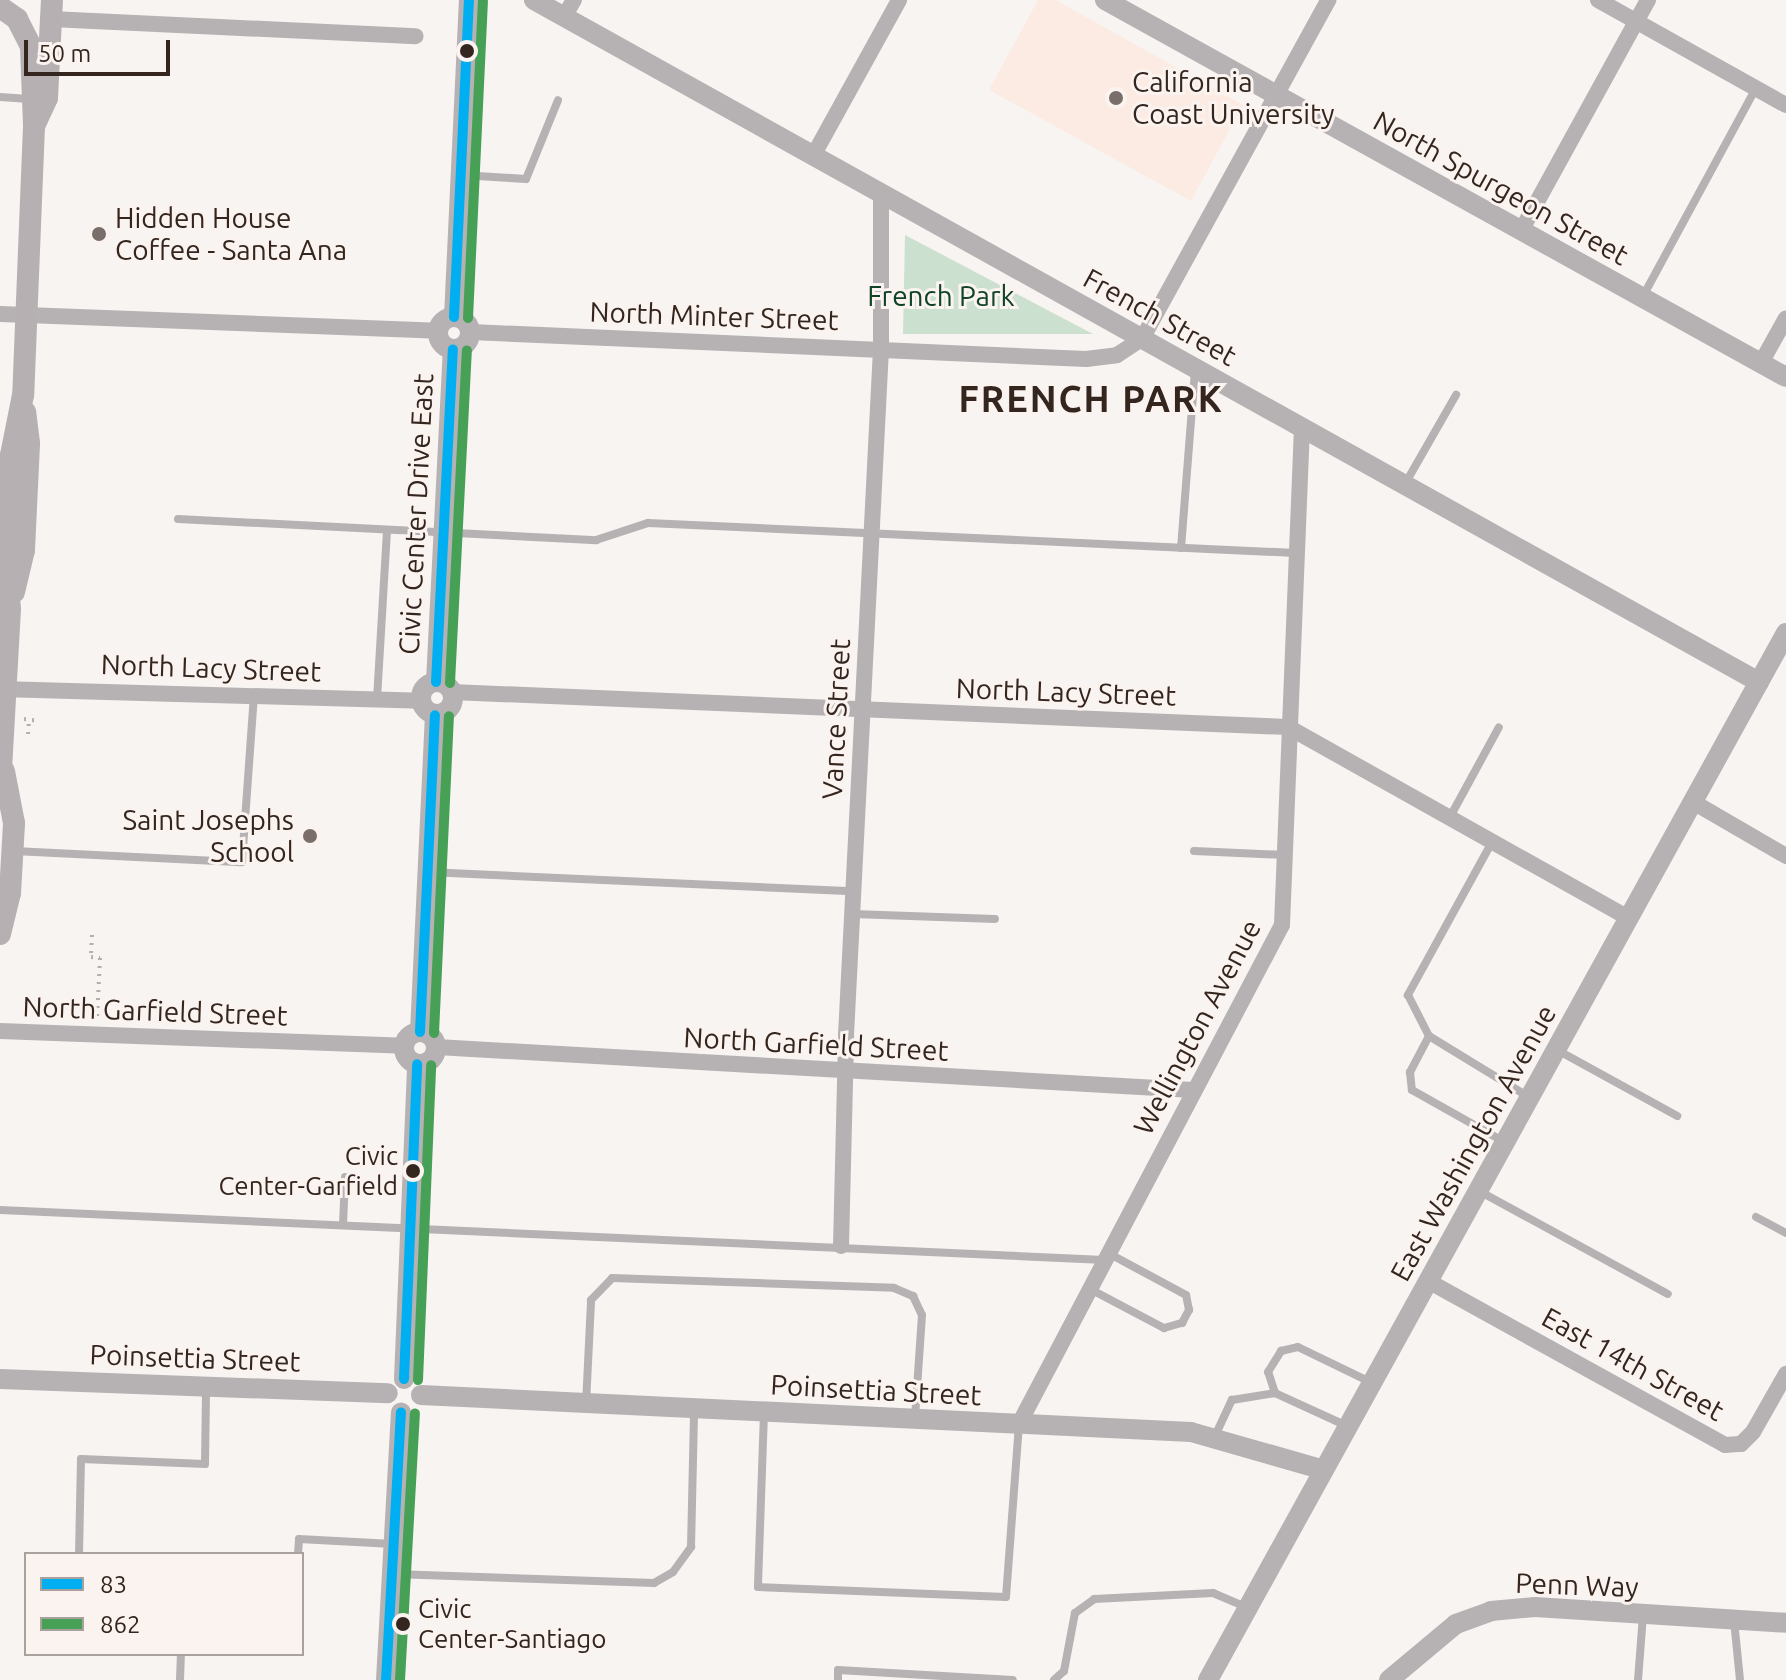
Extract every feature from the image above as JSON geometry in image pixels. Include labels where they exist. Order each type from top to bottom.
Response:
[{"type":"main road","points":[[0,7],[17,19],[31,47],[30,99],[34,126],[23,395],[29,443],[24,550],[10,609],[3,689],[2,776],[14,823],[13,851],[0,934]]},
{"type":"main road","points":[[34,126],[47,98],[51,10]]},
{"type":"street","points":[[0,314],[446,324],[465,321],[471,332],[465,345],[453,349],[441,343],[446,324],[461,175],[469,0]]},
{"type":"street","name":"French Street","points":[[534,0],[569,9],[813,156],[1759,682]]},
{"type":"street","points":[[813,156],[899,0]]},
{"type":"street","name":"North Spurgeon Street","points":[[1105,0],[1786,377]]},
{"type":"street","points":[[1142,339],[1328,0]]},
{"type":"street","points":[[1598,0],[1786,105]]},
{"type":"street","points":[[1521,231],[1648,0]]},
{"type":"street","points":[[51,10],[416,36]]},
{"type":"street","name":"Vance Street","points":[[841,1246],[853,891],[881,349],[881,194]]},
{"type":"street","points":[[1761,363],[1786,318]]},
{"type":"street","name":"North Minter Street","points":[[471,332],[1086,359],[1117,355],[1142,339]]},
{"type":"street","name":"Civic Center Drive East","points":[[444,687],[443,533],[453,349]]},
{"type":"street","name":"Wellington Avenue","points":[[1019,1424],[1282,925],[1302,427]]},
{"type":"street","name":"East Washington Avenue","points":[[1208,1680],[1786,633]]},
{"type":"street","points":[[412,1039],[431,1036],[437,1047],[431,1060],[417,1064],[407,1058],[412,1039],[427,872],[428,708],[423,690],[444,687],[448,711],[428,708]]},
{"type":"street","name":"North Lacy Street","points":[[444,687],[1288,727],[1629,918]]},
{"type":"street","name":"North Lacy Street","points":[[3,689],[377,699],[428,708]]},
{"type":"street","points":[[1693,802],[1786,856]]},
{"type":"street","name":"North Garfield Street","points":[[0,1031],[412,1039]]},
{"type":"street","name":"North Garfield Street","points":[[437,1047],[1193,1090]]},
{"type":"street","points":[[401,1412],[391,1405],[396,1386],[410,1227],[417,1064]]},
{"type":"street","name":"East 14th Street","points":[[1428,1281],[1725,1445],[1741,1444],[1753,1432],[1786,1374]]},
{"type":"street","name":"Poinsettia Street","points":[[0,1379],[206,1387],[396,1386]]},
{"type":"street","points":[[396,1386],[415,1383],[421,1395],[415,1408],[401,1412]]},
{"type":"street","name":"Poinsettia Street","points":[[421,1395],[915,1420],[1132,1427],[1215,1437],[1324,1470]]},
{"type":"street","points":[[386,1680],[401,1412]]},
{"type":"street","name":"Penn Way","points":[[1389,1680],[1456,1624],[1491,1611],[1535,1607],[1786,1623]]},
{"type":"lane","points":[[1642,298],[1756,88]]},
{"type":"lane","points":[[0,97],[30,99]]},
{"type":"lane","points":[[461,175],[526,179],[558,100]]},
{"type":"lane","points":[[1181,548],[1195,368]]},
{"type":"lane","points":[[1405,485],[1456,395]]},
{"type":"lane","points":[[178,519],[596,540],[648,523],[1296,553]]},
{"type":"lane","points":[[377,699],[387,530]]},
{"type":"lane","points":[[13,851],[242,862],[254,695]]},
{"type":"lane","points":[[1449,818],[1499,727]]},
{"type":"lane","points":[[1492,842],[1408,995],[1429,1036],[1530,1097]]},
{"type":"lane","points":[[1194,851],[1284,855]]},
{"type":"lane","points":[[427,872],[853,891]]},
{"type":"lane","points":[[852,914],[995,919]]},
{"type":"lane","points":[[1429,1036],[1410,1072],[1412,1090],[1505,1143]]},
{"type":"lane","points":[[1556,1049],[1677,1116]]},
{"type":"lane","points":[[343,1225],[345,1177]]},
{"type":"lane","points":[[1478,1191],[1668,1294]]},
{"type":"lane","points":[[0,1210],[1106,1257],[1186,1295],[1189,1310],[1182,1323],[1164,1328],[1089,1289]]},
{"type":"lane","points":[[1756,1217],[1786,1233]]},
{"type":"lane","points":[[586,1405],[591,1300],[612,1278],[894,1288],[913,1296],[922,1315],[915,1420]]},
{"type":"lane","points":[[1275,1393],[1268,1372],[1289,1347],[1309,1350],[1372,1383]]},
{"type":"lane","points":[[79,1552],[81,1459],[205,1464],[206,1387]]},
{"type":"lane","points":[[1215,1437],[1232,1400],[1275,1393],[1348,1426]]},
{"type":"lane","points":[[392,1574],[654,1583],[673,1572],[691,1547],[694,1409]]},
{"type":"lane","points":[[764,1413],[758,1587],[774,1588],[1006,1597],[1019,1424]]},
{"type":"lane","points":[[298,1552],[299,1539],[394,1544]]},
{"type":"lane","points":[[1056,1680],[1064,1671],[1075,1613],[1094,1599],[1213,1593],[1248,1608]]},
{"type":"lane","points":[[1638,1680],[1643,1614]]},
{"type":"lane","points":[[1734,1619],[1740,1680]]},
{"type":"lane","points":[[180,1680],[181,1656]]},
{"type":"lane","points":[[838,1680],[838,1670],[1013,1680]]},
{"type":"path","points":[[28,734],[26,719],[39,721]]},
{"type":"path","points":[[92,935],[91,957],[100,958],[96,1035]]},
{"type":"shaded area","name":"California Coast University","points":[[1038,0],[1056,0],[1243,105],[1191,201],[989,90]]},
{"type":"green space","name":"French Park","points":[[905,235],[1093,334],[903,334]]},
{"type":"transit line","name":"83","points":[[454,317],[469,0]]},
{"type":"transit line","name":"862","points":[[468,318],[483,1]]},
{"type":"transit line","name":"83","points":[[436,682],[453,349]]},
{"type":"transit line","name":"862","points":[[450,683],[467,350]]},
{"type":"transit line","name":"83","points":[[420,1032],[435,715]]},
{"type":"transit line","name":"862","points":[[434,1033],[449,716]]},
{"type":"transit line","name":"83","points":[[404,1379],[417,1064]]},
{"type":"transit line","name":"862","points":[[418,1380],[431,1065]]},
{"type":"transit line","name":"83","points":[[386,1680],[401,1412]]},
{"type":"transit line","name":"862","points":[[400,1680],[415,1413]]},
{"type":"place","name":"California Coast University","points":[[1116,98]]},
{"type":"place","name":"Hidden House Coffee - Santa Ana","points":[[99,234]]},
{"type":"place","name":"Saint Josephs School","points":[[310,836]]},
{"type":"place","name":"Civic Center-Garfield","points":[[413,1171]]},
{"type":"place","name":"Civic Center-Santiago","points":[[403,1624]]},
{"type":"district","name":"FRENCH PARK","points":[[1091,399]]}]
